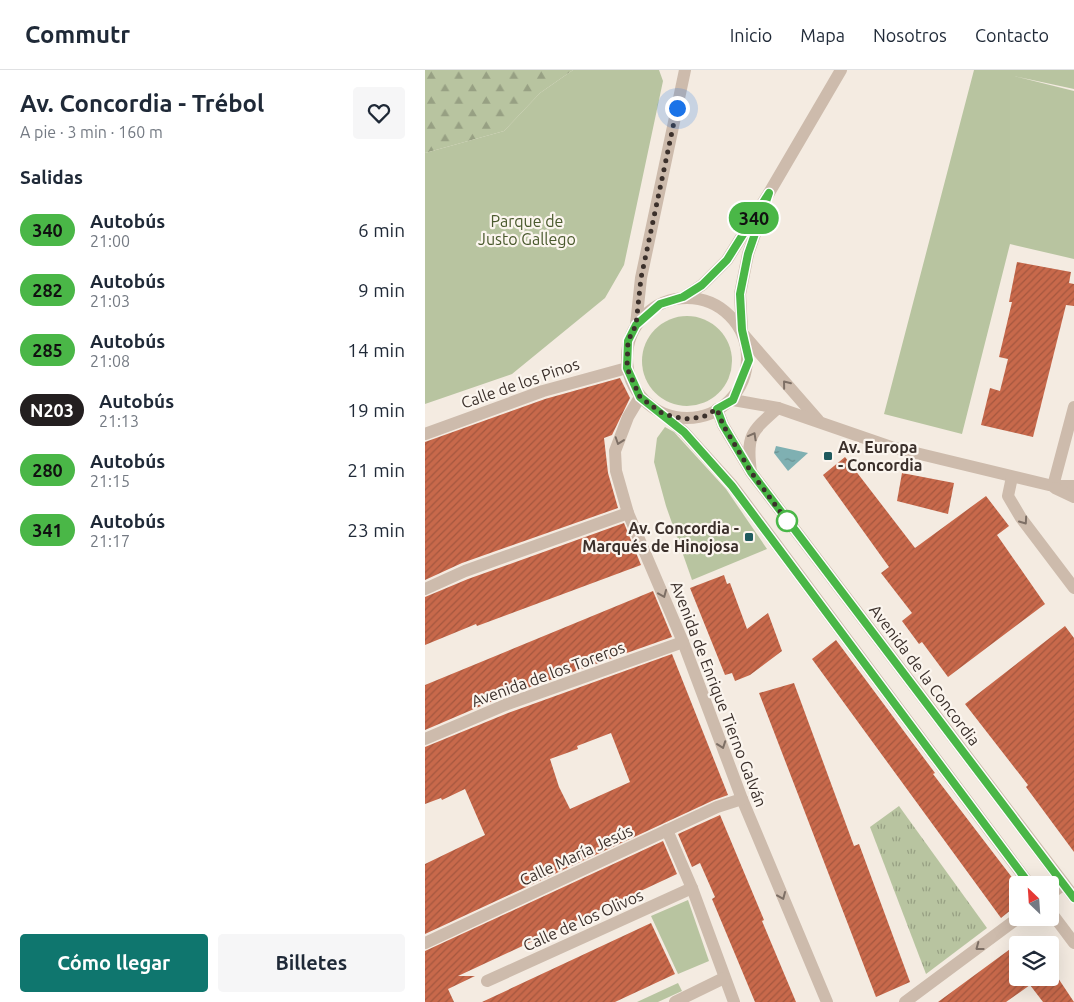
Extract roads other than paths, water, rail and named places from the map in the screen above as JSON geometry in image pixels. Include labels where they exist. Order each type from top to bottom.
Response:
[{"type":"street","points":[[685,70],[641,278],[636,325],[628,341],[627,368],[640,397],[684,432],[732,486],[1023,876]]},
{"type":"street","points":[[636,325],[660,304],[683,297],[702,285],[727,260],[769,193],[841,70]]},
{"type":"street","points":[[663,414],[685,419],[703,417],[733,400],[749,360],[742,332],[740,294],[748,254],[769,193]]},
{"type":"street","points":[[683,297],[705,300],[727,311],[742,332],[818,420]]},
{"type":"street","name":"Calle de los Pinos","points":[[425,434],[543,390],[627,368]]},
{"type":"street","name":"Avenida de Enrique Tierno Galván","points":[[640,397],[627,417],[615,451],[616,471],[628,513],[683,642],[742,799],[827,1002]]},
{"type":"street","points":[[733,400],[778,408],[818,420],[855,436],[891,447],[1053,486],[1074,486]]},
{"type":"street","points":[[751,472],[748,447],[751,435],[778,408]]},
{"type":"street","points":[[1053,486],[1074,408]]},
{"type":"street","name":"Avenida de la Concordia","points":[[717,409],[723,425],[751,472],[1074,898]]},
{"type":"street","points":[[1012,477],[1008,496],[1021,518],[1074,588]]},
{"type":"street","points":[[1053,486],[1074,497]]},
{"type":"street","points":[[425,589],[465,572],[628,513]]},
{"type":"street","name":"Avenida de los Toreros","points":[[425,739],[505,705],[683,642]]},
{"type":"street","name":"Calle María Jesús","points":[[425,943],[667,830],[742,799]]},
{"type":"street","points":[[667,830],[693,888],[734,1002]]},
{"type":"street","points":[[1059,888],[1064,884]]},
{"type":"street","name":"Calle de los Olivos","points":[[487,981],[693,888]]},
{"type":"street","points":[[1059,923],[1074,944]]},
{"type":"street","points":[[905,1002],[1009,925]]},
{"type":"street","points":[[675,1002],[724,978]]},
{"type":"water","points":[[776,446],[808,453],[788,471],[774,453]]},
{"type":"place","name":"Av. Europa - Concordia","points":[[828,456]]},
{"type":"place","name":"Av. Concordia - Marqués de Hinojosa","points":[[749,537]]},
{"type":"park label","name":"Parque de Justo Gallego","points":[[527,230]]}]
